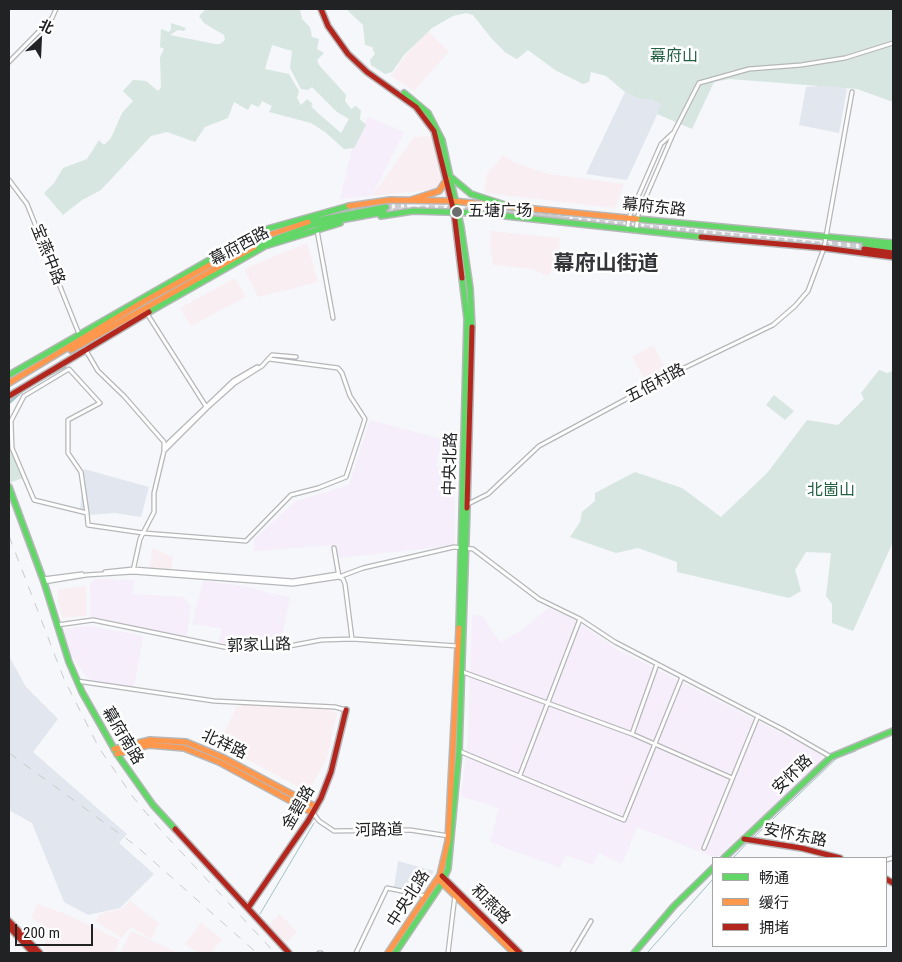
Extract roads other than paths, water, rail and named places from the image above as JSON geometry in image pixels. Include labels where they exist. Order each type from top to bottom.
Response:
[{"type":"main road","name":"中央北路","points":[[322,9],[328,26],[355,61],[412,103],[424,116],[438,141],[449,178],[470,288],[472,319],[462,646],[448,869],[395,953]]},
{"type":"main road","points":[[411,200],[440,191],[449,178],[471,194],[508,206]]},
{"type":"main road","name":"幕府东路","points":[[411,200],[454,201],[893,243]]},
{"type":"main road","name":"幕府西路","points":[[9,375],[260,231],[353,205],[411,200]]},
{"type":"main road","name":"幕府西路","points":[[9,383],[218,259],[257,239],[312,220],[385,209],[335,219],[267,241],[145,311],[9,396]]},
{"type":"main road","name":"幕府西路","points":[[9,388],[70,348],[145,311],[265,246],[316,229],[352,220],[406,212],[456,212],[512,218]]},
{"type":"main road","name":"幕府东路","points":[[512,218],[824,248],[893,257]]},
{"type":"main road","points":[[893,248],[865,247],[893,253]]},
{"type":"main road","name":"幕府南路","points":[[9,487],[78,681],[116,751],[153,805],[289,953]]},
{"type":"main road","name":"中央北路","points":[[450,836],[460,751],[462,646]]},
{"type":"main road","name":"金碧路","points":[[248,908],[315,810],[331,772],[346,710]]},
{"type":"main road","name":"安怀路","points":[[725,857],[831,756],[893,731]]},
{"type":"main road","name":"北祥路","points":[[116,751],[136,744],[171,745],[200,753],[315,810]]},
{"type":"main road","name":"安怀东路","points":[[744,839],[802,848],[836,857]]},
{"type":"main road","points":[[634,953],[674,906],[712,869]]},
{"type":"main road","name":"中央北路","points":[[388,953],[441,879]]},
{"type":"main road","name":"和燕路","points":[[441,879],[514,953]]},
{"type":"main road","name":"和燕路","points":[[441,879],[520,953]]},
{"type":"main road","points":[[9,921],[40,953]]},
{"type":"main road","points":[[9,927],[33,953]]},
{"type":"street","points":[[9,62],[52,18],[56,9]]},
{"type":"street","points":[[636,231],[638,220],[674,132],[699,83],[749,69],[803,65],[844,58],[893,43]]},
{"type":"street","name":"五佰村路","points":[[465,505],[488,494],[539,446],[684,368],[773,325],[795,306],[808,291],[824,248],[852,92]]},
{"type":"street","points":[[627,230],[629,218],[661,144],[674,132]]},
{"type":"street","name":"宝燕中路","points":[[9,180],[27,204],[79,334]]},
{"type":"street","points":[[316,229],[333,318]]},
{"type":"street","points":[[145,311],[207,408]]},
{"type":"street","points":[[85,349],[98,371],[124,396],[164,442],[154,493],[154,512],[143,533],[133,572]]},
{"type":"street","points":[[164,449],[207,408],[235,384],[262,366],[272,355],[296,357]]},
{"type":"street","points":[[87,513],[34,500],[12,448],[11,421],[24,396],[69,369],[100,404],[68,420],[68,453],[81,472],[87,513],[88,525],[143,533],[246,541],[291,496],[346,477],[365,419],[350,396],[342,373],[338,368],[269,359]]},
{"type":"street","points":[[164,449],[233,381],[253,368],[262,366]]},
{"type":"street","points":[[43,581],[86,575],[133,572],[293,584],[464,547],[473,548],[540,599],[580,619],[615,642],[831,756]]},
{"type":"street","points":[[334,548],[339,575],[345,584],[352,639]]},
{"type":"street","points":[[43,581],[133,569],[293,581],[339,575]]},
{"type":"street","points":[[520,775],[580,619]]},
{"type":"street","name":"郭家山路","points":[[57,625],[93,620],[229,648],[284,647],[321,640],[352,639],[462,646]]},
{"type":"street","points":[[632,734],[657,664]]},
{"type":"street","points":[[463,672],[632,734],[732,778]]},
{"type":"street","points":[[460,751],[624,820],[682,677]]},
{"type":"street","points":[[78,681],[214,701],[335,707],[346,710]]},
{"type":"street","points":[[704,848],[758,716]]},
{"type":"street","name":"河路道","points":[[315,810],[319,821],[334,831],[410,830],[450,836]]},
{"type":"street","points":[[356,953],[387,888],[427,896]]},
{"type":"street","points":[[448,953],[455,894]]},
{"type":"street","points":[[572,953],[591,921]]},
{"type":"waterway","points":[[9,403],[28,386],[65,367]]},
{"type":"waterway","points":[[753,838],[837,758],[856,751]]},
{"type":"waterway","points":[[260,914],[314,823]]},
{"type":"waterway","points":[[734,857],[748,842]]},
{"type":"waterway","points":[[647,953],[712,880]]},
{"type":"tunnel","points":[[386,207],[407,205]]},
{"type":"tunnel","points":[[384,212],[431,208],[480,211],[864,249]]},
{"type":"tunnel","points":[[489,208],[564,216]]},
{"type":"tunnel","points":[[832,241],[865,244]]},
{"type":"railway","points":[[9,536],[64,679],[99,748],[133,797],[158,827],[275,953]]},
{"type":"railway","points":[[9,753],[135,845],[257,953]]},
{"type":"place","name":"五塘广场","points":[[457,212]]},
{"type":"district","name":"幕府山街道","points":[[606,265]]},
{"type":"park label","name":"幕府山","points":[[674,57]]},
{"type":"park label","name":"北崮山","points":[[831,491]]}]
